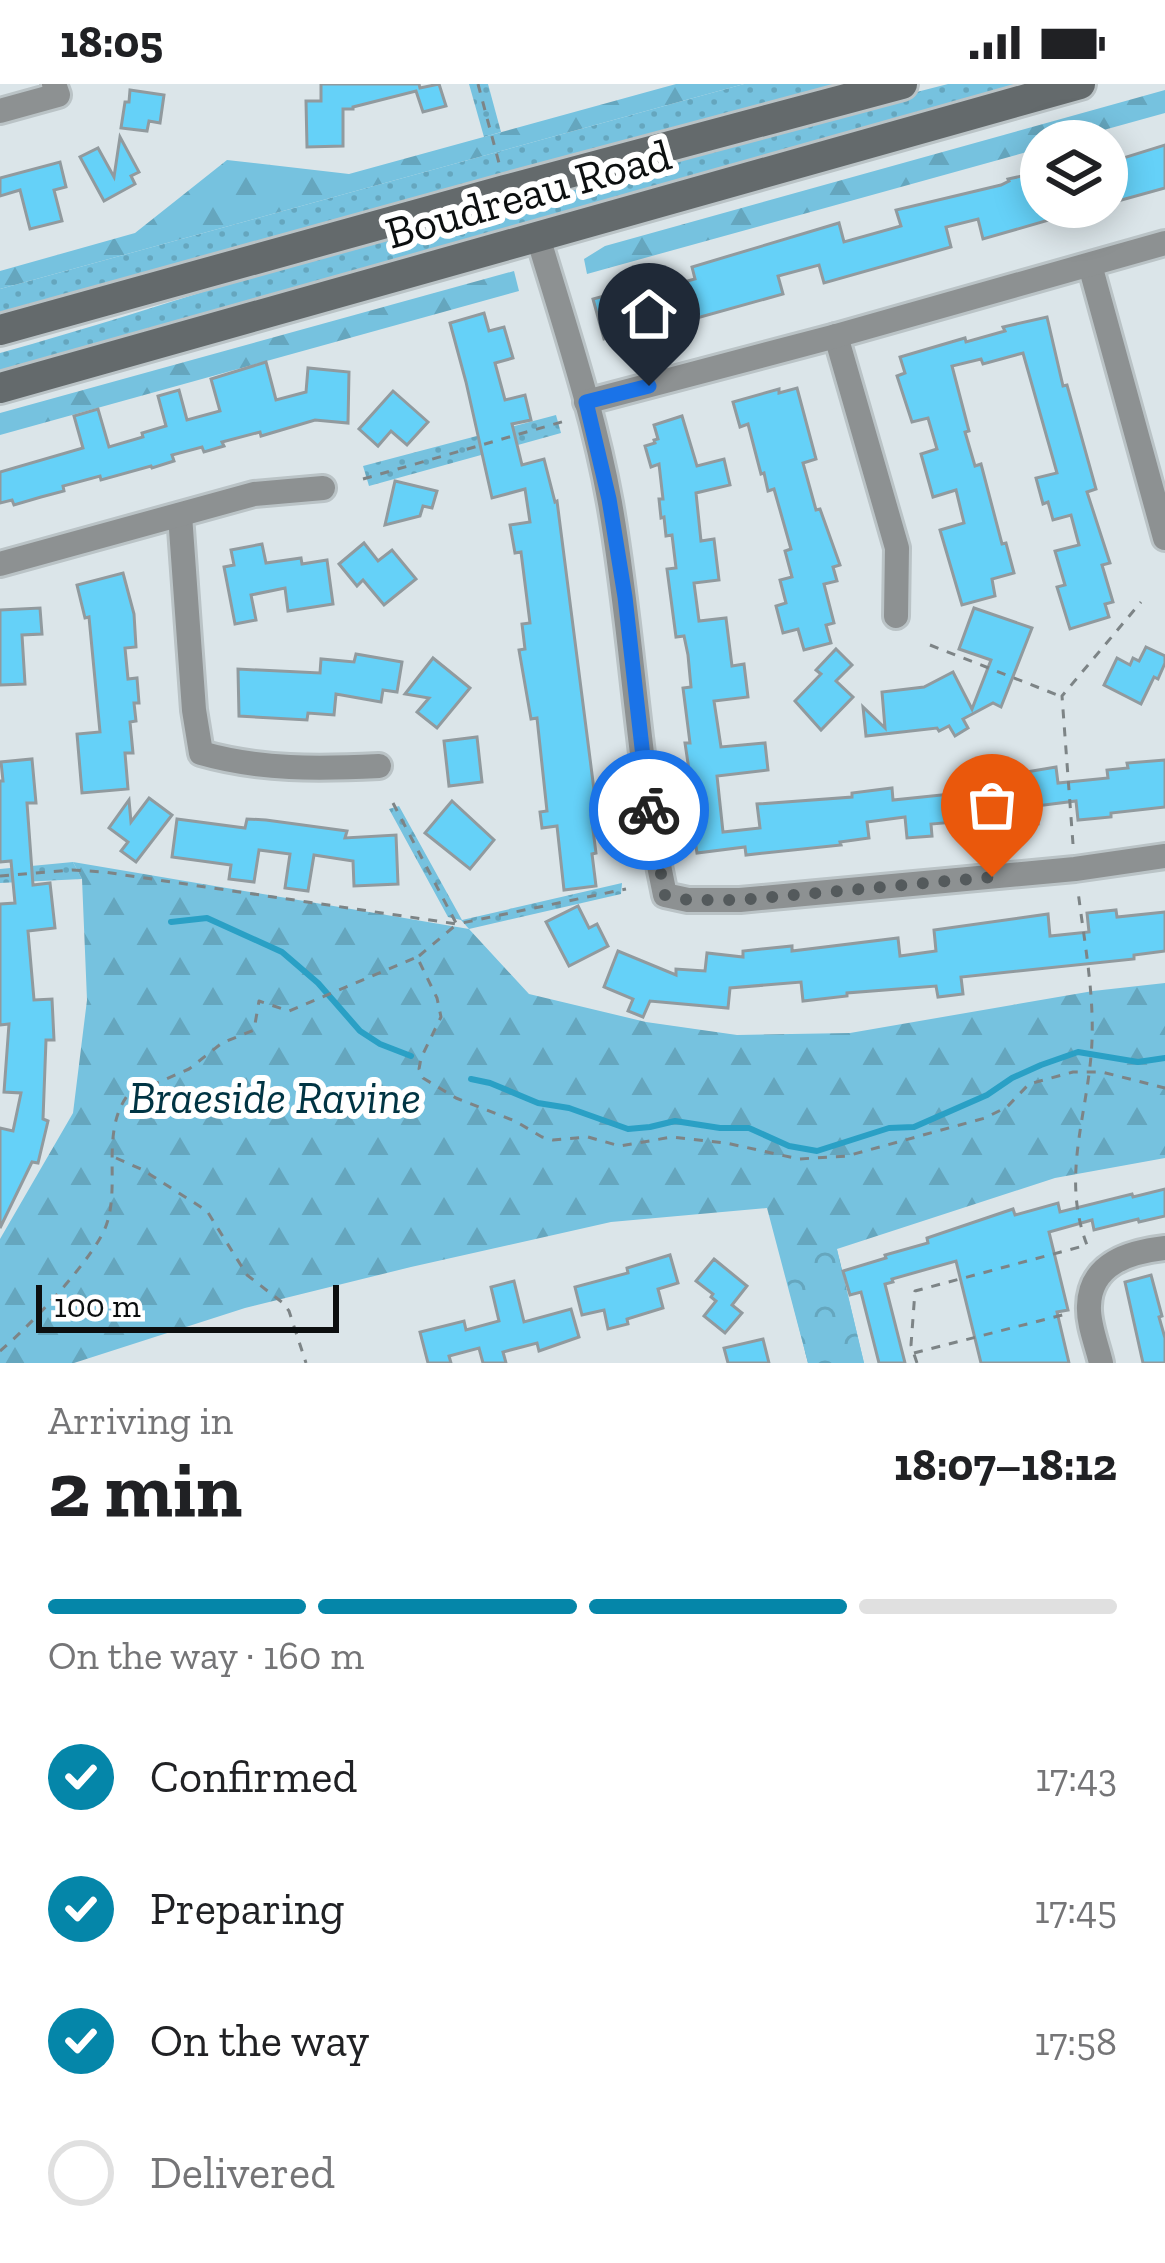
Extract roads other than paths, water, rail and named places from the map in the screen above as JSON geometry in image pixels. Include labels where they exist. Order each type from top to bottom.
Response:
[{"type":"main road","name":"Boudreau Road","points":[[0,330],[902,84]]},
{"type":"main road","name":"Boudreau Road","points":[[0,388],[1080,84]]},
{"type":"street","points":[[0,111],[58,95],[54,84]]},
{"type":"street","points":[[538,237],[609,499],[653,841],[665,895],[740,900],[1076,869],[1165,856]]},
{"type":"street","points":[[586,402],[1165,243]]},
{"type":"street","points":[[1090,266],[1165,538]]},
{"type":"street","points":[[836,336],[897,548],[896,616]]},
{"type":"street","points":[[0,564],[254,494],[323,488]]},
{"type":"street","points":[[180,515],[201,753],[233,763],[310,769],[379,766]]},
{"type":"street","points":[[1102,1363],[1089,1307],[1100,1275],[1117,1259],[1165,1248]]},
{"type":"waterway","points":[[171,922],[207,918],[282,952],[318,983],[360,1031],[411,1056]]},
{"type":"waterway","points":[[471,1079],[628,1129],[675,1121],[749,1128],[789,1146],[817,1151],[889,1128],[914,1127],[987,1095],[1012,1078],[1078,1052],[1138,1062],[1165,1058]]},
{"type":"park label","name":"Braeside Ravine","points":[[275,1097]]}]
